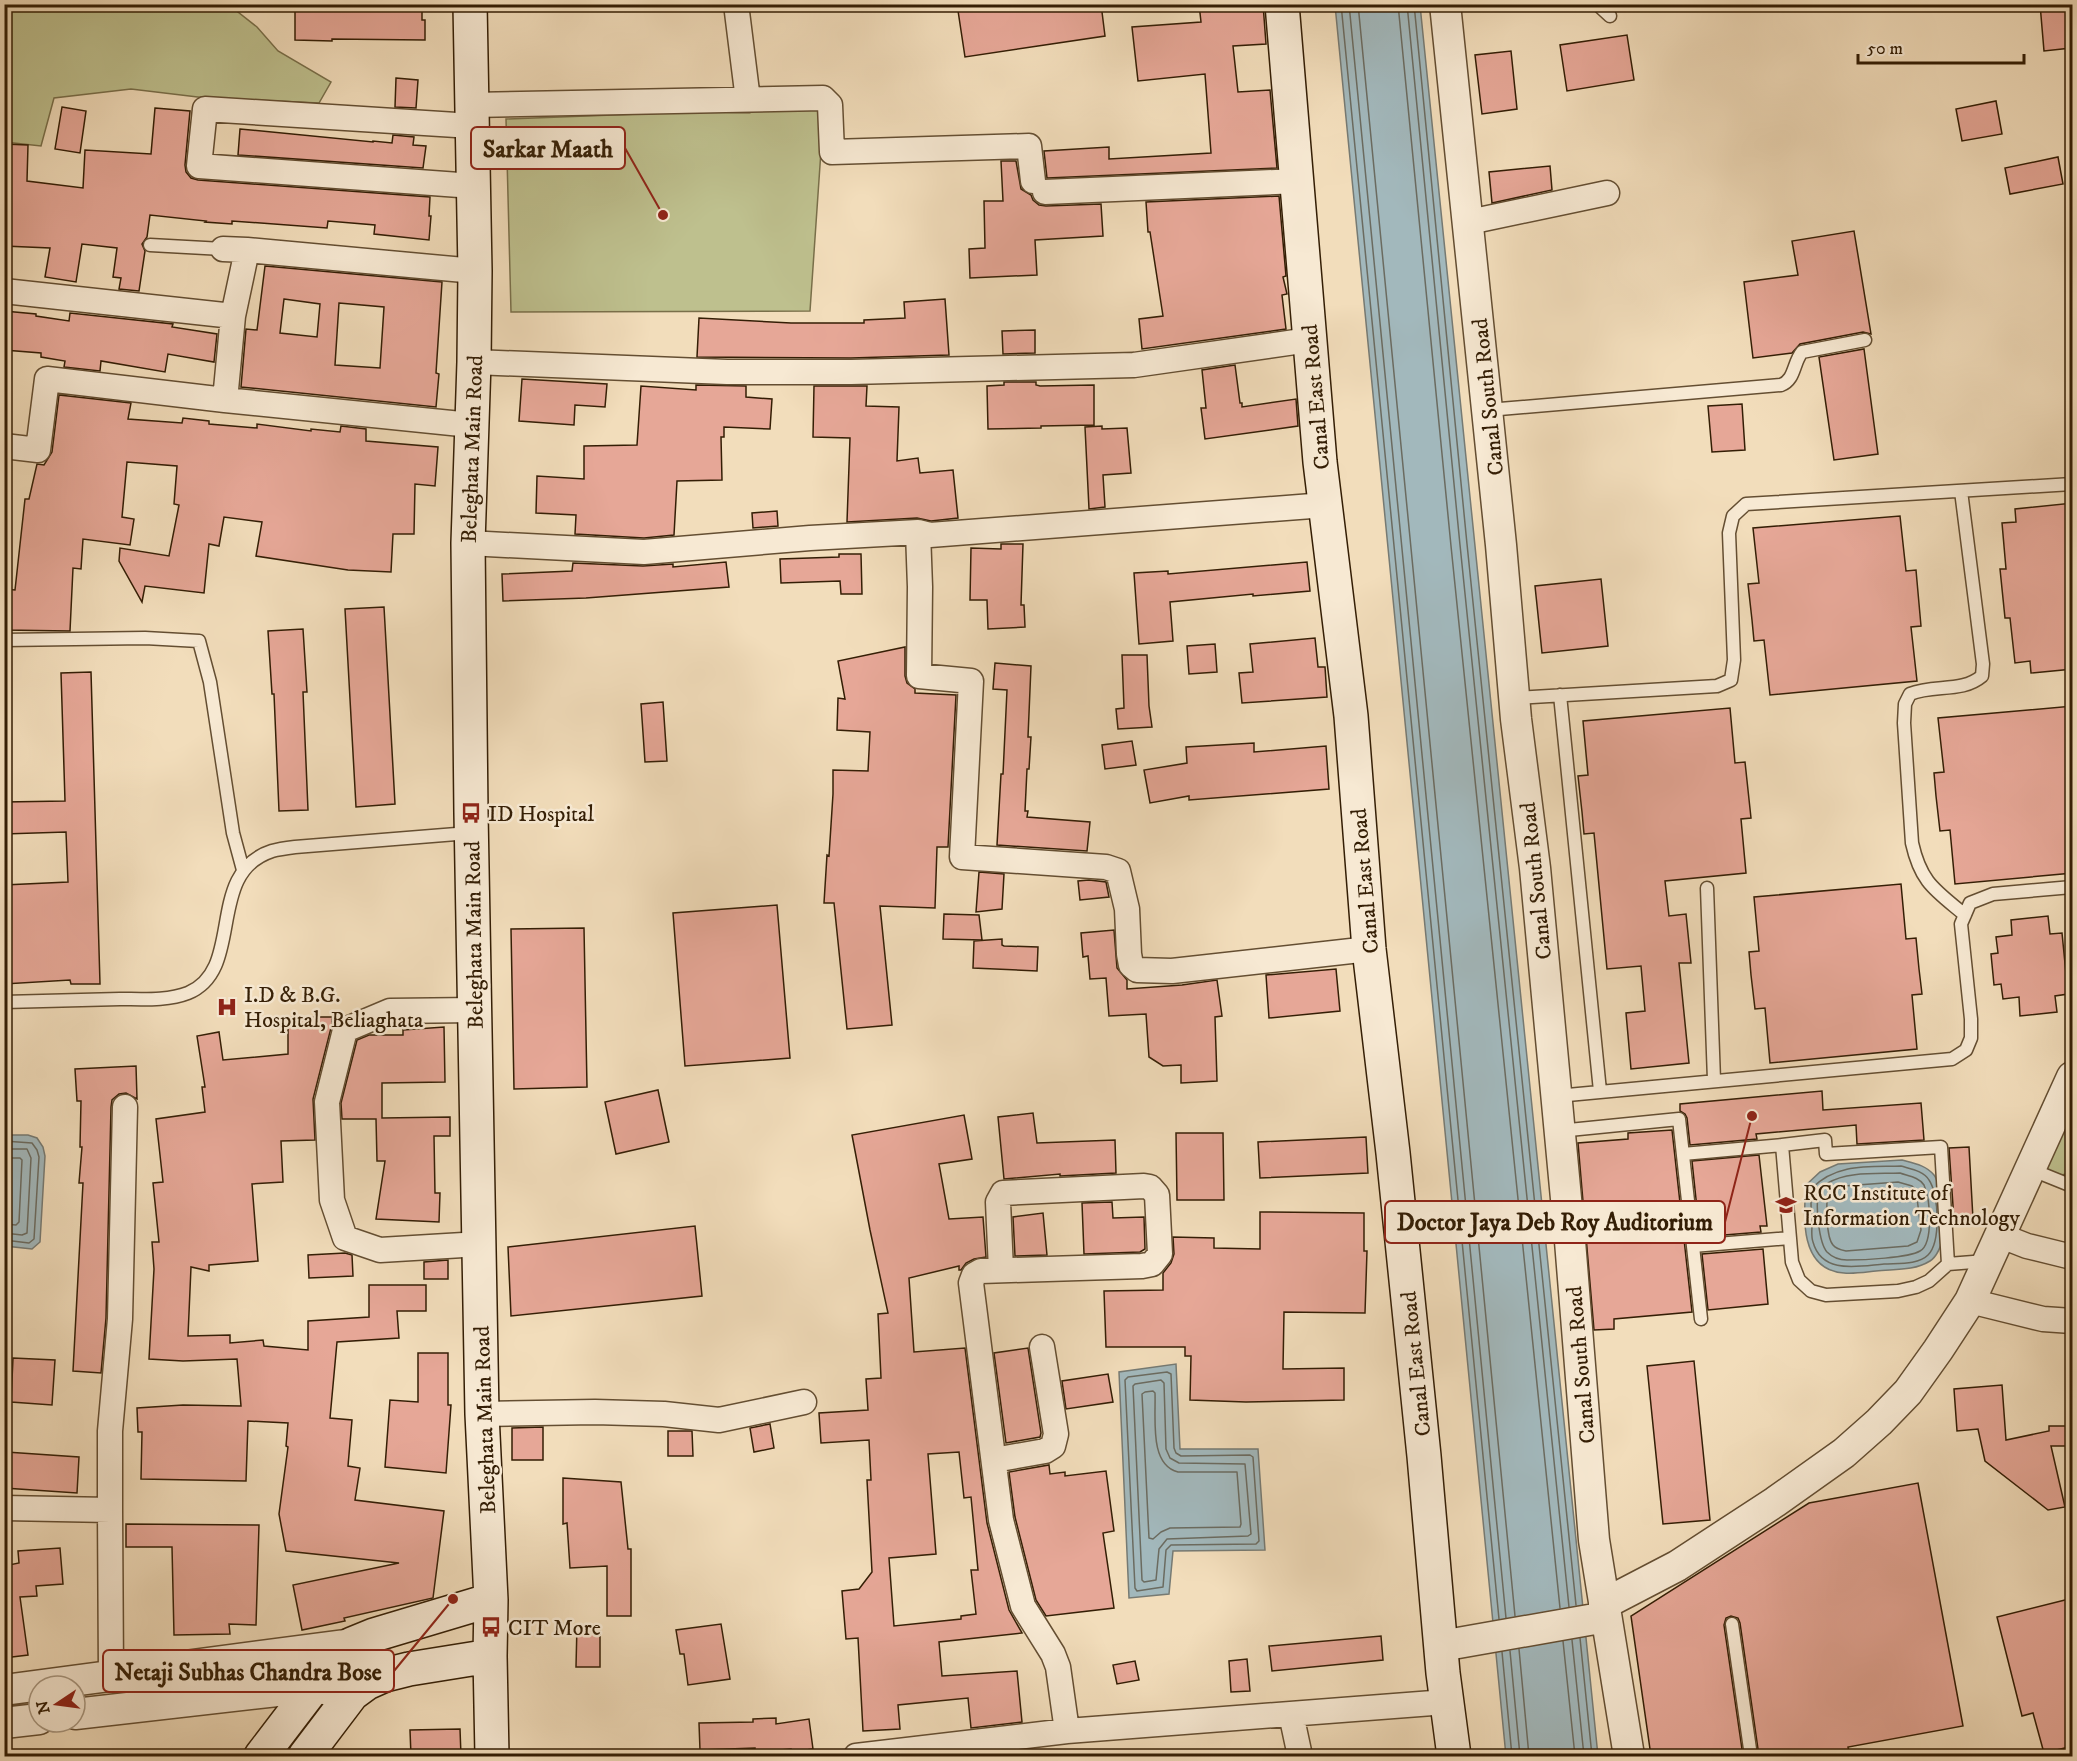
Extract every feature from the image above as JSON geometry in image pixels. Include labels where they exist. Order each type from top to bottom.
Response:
[{"type":"main road","name":"Beleghata Main Road","points":[[470,4],[475,271],[468,543],[471,832],[482,1414],[491,1600],[492,1756]]},
{"type":"main road","name":"Canal East Road","points":[[1282,4],[1309,340],[1325,505],[1351,716],[1369,949],[1394,1153],[1424,1456],[1454,1644],[1446,1702],[1454,1756]]},
{"type":"main road","points":[[261,1756],[335,1659],[351,1644],[491,1600]]},
{"type":"main road","points":[[305,1756],[359,1688],[385,1675],[409,1669],[490,1656]]},
{"type":"street","points":[[736,4],[748,100]]},
{"type":"street","name":"Canal South Road","points":[[1445,4],[1502,545],[1514,698],[1535,868],[1570,1241],[1600,1613],[1629,1756]]},
{"type":"street","points":[[473,186],[199,166],[205,109],[472,116],[748,100],[823,98],[830,105],[832,152],[1029,146],[1039,187],[1298,181]]},
{"type":"street","points":[[1469,222],[1607,193]]},
{"type":"street","points":[[223,249],[475,271]]},
{"type":"street","points":[[225,400],[233,316],[247,250]]},
{"type":"street","points":[[4,291],[233,316]]},
{"type":"street","points":[[474,362],[727,372],[851,372],[1134,364],[1309,340]]},
{"type":"street","points":[[4,446],[38,450],[46,379],[471,425]]},
{"type":"street","points":[[468,543],[644,552],[918,532],[942,534],[1325,505]]},
{"type":"street","points":[[918,532],[919,676],[971,681],[962,857],[1106,867],[1118,871],[1126,909],[1131,964],[1137,970],[1172,971],[1369,949]]},
{"type":"street","points":[[475,1010],[390,1011],[345,1030],[327,1102],[332,1200],[345,1238],[380,1250],[480,1244]]},
{"type":"street","points":[[1454,1644],[1600,1613],[1775,1502],[1844,1453],[1879,1422],[1908,1392],[1970,1301],[2073,1077]]},
{"type":"street","points":[[111,1675],[110,1431],[120,1320],[125,1107]]},
{"type":"street","points":[[1001,1270],[998,1202],[1004,1193],[1144,1186],[1150,1187],[1157,1195],[1160,1254],[1152,1264],[981,1271],[974,1275],[971,1283],[1001,1520],[1023,1606],[1053,1654],[1058,1667],[1067,1731]]},
{"type":"street","points":[[1993,1248],[2027,1246],[2073,1257]]},
{"type":"street","points":[[1970,1301],[2043,1319],[2073,1321]]},
{"type":"street","points":[[994,1460],[1045,1451],[1053,1446],[1056,1434],[1042,1347]]},
{"type":"street","points":[[482,1414],[664,1414],[719,1420],[804,1402]]},
{"type":"street","points":[[4,1508],[110,1510]]},
{"type":"street","points":[[4,1690],[351,1644],[359,1688],[313,1687],[87,1713]]},
{"type":"street","points":[[856,1756],[1067,1731],[1446,1702]]},
{"type":"street","points":[[1291,1714],[1300,1756]]},
{"type":"street","points":[[4,1723],[27,1720]]},
{"type":"lane","points":[[1597,4],[1610,16]]},
{"type":"lane","points":[[150,245],[223,249]]},
{"type":"lane","points":[[1488,410],[1781,385],[1791,378],[1802,352],[1865,340]]},
{"type":"lane","points":[[1514,698],[1717,686],[1731,680],[1734,660],[1729,533],[1733,516],[1746,504],[2073,484]]},
{"type":"lane","points":[[1961,491],[1983,664],[1982,676],[1974,683],[1957,687],[1920,689],[1910,694],[1905,704],[1904,723],[1915,858],[1929,885],[1965,915]]},
{"type":"lane","points":[[4,640],[145,638],[199,641],[210,681],[233,833],[243,870]]},
{"type":"lane","points":[[1560,695],[1600,1090]]},
{"type":"lane","points":[[4,1002],[160,998],[187,993],[207,980],[216,967],[226,915],[236,883],[243,870],[271,851],[471,832]]},
{"type":"lane","points":[[1556,1096],[1600,1090],[1952,1059],[1966,1050],[1971,1038],[1961,924],[1970,903],[1993,894],[2073,887]]},
{"type":"lane","points":[[1707,888],[1714,1080]]},
{"type":"lane","points":[[1559,1131],[1679,1119],[1701,1319]]},
{"type":"lane","points":[[1683,1154],[1825,1140],[1826,1154],[1941,1147],[1948,1264]]},
{"type":"lane","points":[[1782,1145],[1792,1262],[1799,1280],[1811,1291],[1826,1295],[1898,1291],[1916,1287],[1929,1281],[1948,1264],[1993,1248]]},
{"type":"lane","points":[[2030,1169],[2073,1186]]},
{"type":"lane","points":[[1693,1246],[1790,1238]]},
{"type":"lane","points":[[1732,1624],[1751,1756]]},
{"type":"green space","points":[[4,5],[229,5],[257,27],[278,51],[331,82],[319,103],[206,98],[131,89],[54,98],[41,146],[5,142]]},
{"type":"green space","points":[[824,107],[810,311],[511,312],[506,119]]},
{"type":"green space","points":[[2072,1091],[2072,1173],[2061,1175],[2049,1172],[2047,1168]]},
{"type":"water","points":[[1335,5],[1420,5],[1598,1756],[1506,1756]]},
{"type":"water","points":[[5,1135],[28,1135],[37,1138],[43,1147],[45,1156],[40,1242],[32,1249],[5,1246]]},
{"type":"water","points":[[1902,1160],[1927,1169],[1934,1175],[1939,1186],[1944,1233],[1935,1256],[1924,1264],[1911,1268],[1856,1273],[1830,1270],[1819,1263],[1807,1240],[1804,1212],[1806,1185],[1820,1172],[1838,1164]]},
{"type":"water","points":[[1176,1364],[1180,1449],[1258,1449],[1265,1550],[1173,1551],[1169,1594],[1129,1598],[1119,1372]]},
{"type":"building","points":[[295,4],[422,4],[425,40],[295,40]]},
{"type":"building","points":[[957,4],[1101,4],[1105,36],[965,57]]},
{"type":"building","points":[[1199,4],[1263,4],[1266,44],[1233,46],[1238,92],[1270,90],[1277,168],[1047,178],[1044,151],[1109,147],[1109,159],[1211,153],[1205,74],[1138,81],[1132,27],[1201,22]]},
{"type":"building","points":[[2040,4],[2066,4],[2071,48],[2044,51]]},
{"type":"building","points":[[1627,35],[1634,80],[1567,91],[1560,45]]},
{"type":"building","points":[[1511,51],[1517,109],[1482,114],[1475,55]]},
{"type":"building","points":[[396,78],[418,80],[416,108],[395,107]]},
{"type":"building","points":[[1996,101],[2002,134],[1962,141],[1956,109]]},
{"type":"building","points":[[62,107],[86,111],[80,153],[55,149]]},
{"type":"building","points":[[155,108],[190,111],[185,165],[186,172],[191,178],[430,197],[429,240],[374,234],[375,225],[328,221],[327,228],[232,221],[232,224],[150,215],[147,237],[142,244],[145,251],[139,291],[119,289],[121,278],[113,277],[117,248],[82,244],[76,282],[45,277],[50,248],[4,246],[4,144],[28,145],[27,181],[83,188],[85,150],[151,154]]},
{"type":"building","points":[[240,129],[392,143],[393,135],[414,137],[413,145],[426,146],[423,168],[238,155]]},
{"type":"building","points":[[2058,157],[2063,184],[2010,194],[2005,168]]},
{"type":"building","points":[[1001,161],[1016,161],[1021,189],[1031,195],[1039,205],[1101,204],[1103,236],[1035,240],[1037,275],[970,278],[969,249],[985,248],[984,201],[1003,201]]},
{"type":"building","points":[[1550,166],[1552,190],[1492,203],[1489,172]]},
{"type":"building","points":[[1279,196],[1286,276],[1283,277],[1287,294],[1282,295],[1286,329],[1142,349],[1139,319],[1163,316],[1150,232],[1148,232],[1146,202]]},
{"type":"building","points":[[1854,231],[1871,334],[1863,332],[1800,344],[1792,353],[1753,358],[1744,282],[1798,275],[1792,241]]},
{"type":"building","points":[[265,266],[442,282],[436,407],[241,387],[246,329],[257,330]],"holes":[[[284,299],[320,304],[317,337],[280,333]],[[339,303],[384,307],[380,368],[335,365]]]},
{"type":"building","points":[[945,299],[949,355],[851,358],[697,357],[699,318],[791,323],[864,323],[864,320],[905,318],[904,302]]},
{"type":"building","points":[[4,311],[36,314],[36,316],[69,321],[70,313],[173,324],[172,327],[217,334],[214,362],[168,354],[165,372],[101,361],[100,371],[64,367],[65,361],[41,357],[41,353],[4,350]]},
{"type":"building","points":[[1035,330],[1035,353],[1003,354],[1002,331]]},
{"type":"building","points":[[1864,349],[1878,454],[1834,460],[1819,357]]},
{"type":"building","points":[[1235,365],[1242,407],[1296,399],[1298,426],[1205,439],[1201,408],[1206,408],[1202,370]]},
{"type":"building","points":[[522,379],[607,384],[605,407],[575,405],[574,425],[519,421]]},
{"type":"building","points":[[1004,382],[1036,382],[1036,385],[1040,386],[1094,385],[1094,425],[988,429],[987,386],[1004,385]]},
{"type":"building","points":[[696,385],[746,386],[746,397],[772,399],[770,429],[724,427],[724,437],[721,437],[722,480],[677,481],[674,535],[644,538],[575,534],[576,515],[536,513],[537,476],[584,479],[584,446],[637,445],[641,386],[696,390]]},
{"type":"building","points":[[814,386],[867,386],[866,406],[899,407],[897,461],[918,458],[920,473],[953,470],[958,518],[931,521],[917,518],[847,522],[850,438],[813,437]]},
{"type":"building","points":[[59,395],[131,403],[128,419],[182,423],[183,418],[209,421],[209,424],[257,428],[257,424],[311,431],[311,429],[340,432],[341,426],[366,429],[366,441],[438,447],[435,486],[415,484],[414,534],[393,534],[391,572],[348,570],[256,556],[262,522],[224,517],[219,546],[209,544],[204,593],[145,586],[142,602],[119,561],[120,548],[169,556],[179,505],[174,504],[177,466],[127,462],[122,517],[134,519],[130,545],[83,539],[81,569],[73,568],[70,631],[4,630],[4,589],[15,590],[25,499],[29,499],[37,464],[44,465],[52,452]]},
{"type":"building","points":[[1742,404],[1745,450],[1712,452],[1708,406]]},
{"type":"building","points":[[1102,426],[1102,429],[1127,428],[1131,473],[1103,475],[1105,507],[1089,509],[1085,427]]},
{"type":"building","points":[[2073,503],[2073,669],[2031,673],[2030,661],[2015,663],[2010,618],[2005,618],[2000,569],[2006,569],[2002,523],[2016,522],[2015,509]]},
{"type":"building","points":[[777,511],[778,526],[753,528],[752,513]]},
{"type":"building","points":[[1900,516],[1906,571],[1916,570],[1921,626],[1911,627],[1917,681],[1770,695],[1764,640],[1754,641],[1748,584],[1759,583],[1753,528]]},
{"type":"building","points":[[1001,544],[1023,544],[1021,605],[1024,605],[1025,627],[988,629],[987,600],[970,600],[971,548],[1001,549]]},
{"type":"building","points":[[839,554],[861,554],[862,594],[841,594],[840,581],[781,583],[780,559],[839,557]]},
{"type":"building","points":[[726,562],[729,587],[586,598],[503,601],[502,574],[572,571],[573,563],[643,566],[673,564],[673,567]]},
{"type":"building","points":[[1307,562],[1310,591],[1170,602],[1173,641],[1139,644],[1134,573],[1168,571],[1168,574]]},
{"type":"building","points":[[1601,579],[1608,646],[1542,653],[1535,586]]},
{"type":"building","points":[[384,607],[395,804],[356,807],[345,609]]},
{"type":"building","points":[[303,629],[307,692],[303,692],[308,810],[279,811],[274,694],[272,694],[268,631]]},
{"type":"building","points":[[1315,638],[1318,667],[1325,667],[1327,697],[1242,703],[1239,673],[1253,672],[1250,644]]},
{"type":"building","points":[[1215,644],[1217,672],[1189,674],[1187,646]]},
{"type":"building","points":[[905,647],[905,676],[907,683],[915,689],[915,693],[956,695],[948,847],[937,847],[935,908],[880,906],[892,1025],[847,1029],[834,903],[824,903],[827,855],[829,856],[833,770],[868,771],[870,732],[837,730],[838,698],[845,699],[838,661]]},
{"type":"building","points":[[1122,655],[1147,655],[1152,727],[1118,729],[1116,709],[1124,708]]},
{"type":"building","points":[[995,663],[1031,666],[1028,737],[1031,737],[1025,811],[1028,811],[1027,817],[1090,822],[1087,851],[997,845],[1007,690],[993,689]]},
{"type":"building","points":[[91,672],[100,984],[71,984],[70,980],[4,984],[4,885],[68,882],[66,832],[4,834],[4,802],[65,801],[61,673]]},
{"type":"building","points":[[663,702],[667,761],[645,762],[641,704]]},
{"type":"building","points":[[2073,706],[2073,873],[1955,884],[1950,830],[1940,831],[1936,796],[1934,773],[1944,772],[1938,718]]},
{"type":"building","points":[[1730,708],[1735,763],[1745,762],[1751,818],[1741,819],[1746,873],[1665,881],[1669,916],[1686,914],[1691,963],[1679,963],[1689,1063],[1631,1069],[1626,1013],[1645,1011],[1641,966],[1607,969],[1594,833],[1584,834],[1578,776],[1588,775],[1583,721]]},
{"type":"building","points":[[1132,741],[1136,765],[1105,769],[1102,745]]},
{"type":"building","points":[[1254,743],[1254,752],[1326,746],[1329,789],[1189,800],[1189,796],[1150,803],[1144,770],[1187,763],[1186,747]]},
{"type":"building","points":[[979,872],[1004,874],[1002,909],[976,912]]},
{"type":"building","points":[[1078,881],[1106,882],[1109,897],[1080,900]]},
{"type":"building","points":[[1901,884],[1906,939],[1916,938],[1922,994],[1912,995],[1917,1049],[1770,1063],[1765,1008],[1755,1009],[1751,975],[1749,952],[1759,951],[1754,897]]},
{"type":"building","points":[[777,905],[790,1058],[685,1066],[673,913]]},
{"type":"building","points":[[944,914],[979,915],[982,940],[943,939]]},
{"type":"building","points":[[2048,916],[2050,934],[2062,933],[2068,994],[2055,996],[2057,1012],[2020,1016],[2019,997],[2003,999],[2001,984],[1994,985],[1991,954],[1998,953],[1996,937],[2012,935],[2011,920]]},
{"type":"building","points":[[584,928],[587,1087],[514,1089],[511,929]]},
{"type":"building","points":[[1114,930],[1117,968],[1127,980],[1127,989],[1217,980],[1222,1016],[1215,1017],[1217,1081],[1181,1083],[1181,1065],[1163,1066],[1149,1057],[1146,1014],[1109,1016],[1106,978],[1090,979],[1088,956],[1083,957],[1081,933]]},
{"type":"building","points":[[1002,939],[1004,946],[1038,947],[1037,971],[973,968],[974,941]]},
{"type":"building","points":[[1336,969],[1340,1011],[1269,1018],[1266,975]]},
{"type":"building","points":[[288,1017],[332,1017],[313,1099],[315,1140],[281,1141],[283,1182],[252,1184],[258,1261],[209,1265],[209,1271],[191,1267],[188,1336],[230,1335],[230,1343],[263,1340],[264,1346],[308,1350],[308,1321],[369,1317],[369,1285],[426,1285],[426,1311],[397,1311],[399,1338],[337,1342],[330,1418],[352,1420],[348,1466],[360,1468],[355,1500],[444,1511],[433,1598],[302,1630],[293,1585],[399,1563],[286,1551],[279,1514],[288,1447],[286,1446],[288,1423],[248,1421],[246,1481],[141,1479],[142,1432],[138,1432],[137,1408],[183,1405],[241,1406],[237,1359],[183,1361],[149,1359],[154,1269],[152,1242],[159,1242],[153,1183],[163,1182],[156,1119],[205,1112],[202,1087],[205,1087],[197,1036],[219,1032],[223,1060],[288,1054]]},
{"type":"building","points":[[444,1027],[445,1082],[382,1083],[382,1118],[450,1117],[450,1136],[434,1136],[435,1193],[440,1193],[439,1222],[376,1219],[385,1161],[377,1161],[376,1119],[342,1119],[341,1103],[357,1040],[369,1035],[403,1035],[403,1030]]},
{"type":"building","points":[[136,1066],[137,1099],[126,1093],[119,1094],[112,1100],[111,1107],[106,1318],[101,1373],[73,1371],[83,1183],[79,1183],[82,1147],[80,1147],[81,1101],[77,1101],[75,1069]]},
{"type":"building","points":[[658,1090],[669,1142],[616,1154],[605,1102]]},
{"type":"building","points":[[1822,1091],[1823,1110],[1921,1103],[1924,1140],[1857,1144],[1856,1125],[1756,1134],[1757,1139],[1690,1145],[1687,1118],[1680,1111],[1680,1104]]},
{"type":"building","points":[[1033,1113],[1037,1143],[1115,1140],[1116,1173],[1060,1176],[1060,1174],[1004,1179],[998,1117]]},
{"type":"building","points":[[964,1115],[972,1159],[939,1164],[949,1219],[983,1217],[986,1257],[966,1263],[961,1270],[959,1266],[909,1278],[914,1352],[965,1348],[987,1523],[1009,1610],[1022,1633],[939,1642],[942,1676],[1017,1671],[1022,1722],[971,1728],[968,1698],[898,1705],[900,1729],[863,1731],[858,1638],[846,1639],[842,1591],[859,1589],[872,1572],[867,1480],[871,1480],[869,1440],[821,1443],[819,1413],[868,1410],[866,1379],[881,1378],[878,1314],[888,1313],[852,1135]],"holes":[[[959,1452],[964,1498],[971,1497],[978,1570],[971,1570],[976,1614],[961,1616],[961,1619],[894,1626],[889,1558],[936,1554],[928,1454]]]},
{"type":"building","points":[[1672,1130],[1692,1312],[1614,1319],[1614,1329],[1594,1330],[1578,1143],[1628,1139],[1628,1133]]},
{"type":"building","points":[[1176,1133],[1223,1133],[1224,1200],[1177,1200]]},
{"type":"building","points":[[1366,1137],[1368,1173],[1260,1178],[1258,1142]]},
{"type":"building","points":[[1969,1147],[1973,1219],[1954,1220],[1949,1148]]},
{"type":"building","points":[[1759,1155],[1767,1226],[1760,1226],[1761,1232],[1700,1237],[1692,1161]]},
{"type":"building","points":[[1112,1202],[1113,1218],[1144,1217],[1145,1249],[1140,1252],[1084,1254],[1082,1203]]},
{"type":"building","points":[[1260,1212],[1364,1213],[1364,1251],[1367,1251],[1365,1313],[1284,1312],[1283,1369],[1344,1368],[1344,1400],[1246,1402],[1190,1400],[1191,1356],[1185,1356],[1185,1347],[1106,1347],[1104,1291],[1163,1290],[1163,1273],[1171,1263],[1174,1254],[1173,1237],[1214,1238],[1214,1248],[1260,1249]]},
{"type":"building","points":[[1043,1213],[1047,1255],[1015,1256],[1013,1217]]},
{"type":"building","points":[[695,1226],[702,1296],[511,1316],[508,1247]]},
{"type":"building","points":[[1763,1249],[1768,1304],[1708,1310],[1702,1254]]},
{"type":"building","points":[[345,1253],[352,1255],[353,1276],[309,1278],[308,1255]]},
{"type":"building","points":[[448,1260],[448,1279],[424,1279],[424,1262]]},
{"type":"building","points":[[1028,1348],[1041,1433],[1040,1437],[1006,1443],[994,1353]]},
{"type":"building","points":[[418,1353],[448,1353],[448,1405],[451,1405],[446,1473],[385,1467],[390,1400],[418,1402]]},
{"type":"building","points":[[13,1358],[55,1360],[52,1405],[11,1402]]},
{"type":"building","points":[[1694,1361],[1710,1520],[1663,1524],[1647,1366]]},
{"type":"building","points":[[1108,1374],[1113,1402],[1066,1409],[1062,1381]]},
{"type":"building","points":[[2002,1385],[2006,1440],[2049,1431],[2049,1426],[2073,1426],[2073,1446],[2051,1446],[2065,1507],[2048,1510],[1985,1461],[1978,1429],[1957,1431],[1954,1389]]},
{"type":"building","points":[[770,1424],[774,1448],[754,1452],[750,1428]]},
{"type":"building","points":[[543,1427],[543,1460],[512,1460],[512,1428]]},
{"type":"building","points":[[668,1431],[692,1431],[693,1456],[668,1456]]},
{"type":"building","points":[[6,1452],[79,1457],[77,1493],[4,1488]]},
{"type":"building","points":[[1049,1465],[1050,1474],[1065,1472],[1065,1476],[1106,1471],[1114,1531],[1103,1533],[1114,1608],[1046,1616],[1036,1600],[1015,1517],[1009,1472]]},
{"type":"building","points":[[563,1478],[621,1482],[628,1549],[631,1549],[631,1616],[607,1616],[607,1566],[570,1568],[567,1523],[563,1524]]},
{"type":"building","points":[[1918,1483],[1963,1726],[1848,1747],[1849,1752],[1821,1756],[1759,1756],[1740,1623],[1738,1618],[1731,1616],[1726,1618],[1724,1625],[1743,1756],[1651,1756],[1631,1616],[1809,1503]]},
{"type":"building","points":[[126,1524],[259,1525],[256,1625],[229,1624],[230,1634],[174,1635],[172,1547],[126,1547]]},
{"type":"building","points":[[60,1548],[63,1584],[36,1586],[37,1596],[20,1597],[28,1655],[4,1658],[4,1566],[19,1563],[18,1551]]},
{"type":"building","points":[[2073,1598],[2073,1746],[2044,1753],[2033,1713],[2022,1716],[1997,1617]]},
{"type":"building","points":[[721,1624],[730,1679],[688,1685],[684,1654],[680,1654],[676,1630]]},
{"type":"building","points":[[577,1625],[600,1626],[600,1667],[576,1667]]},
{"type":"building","points":[[1381,1636],[1383,1660],[1272,1671],[1269,1646]]},
{"type":"building","points":[[1247,1659],[1250,1691],[1231,1692],[1229,1661]]},
{"type":"building","points":[[1135,1661],[1139,1680],[1117,1684],[1113,1665]]},
{"type":"building","points":[[776,1718],[776,1724],[809,1719],[813,1749],[791,1752],[791,1749],[755,1752],[755,1748],[700,1750],[699,1723],[753,1722],[753,1719]]},
{"type":"building","points":[[460,1729],[461,1756],[411,1756],[410,1730]]},
{"type":"place","name":"Sarkar Maath","points":[[663,215]]},
{"type":"place","name":"ID Hospital","points":[[471,813]]},
{"type":"place","name":"I.D & B.G. Hospital, Beliaghata","points":[[227,1007]]},
{"type":"place","name":"Doctor Jaya Deb Roy Auditorium","points":[[1752,1116]]},
{"type":"place","name":"RCC Institute of Information Technology","points":[[1786,1205]]},
{"type":"place","name":"Netaji Subhas Chandra Bose","points":[[453,1599]]},
{"type":"place","name":"CIT More","points":[[491,1627]]}]
